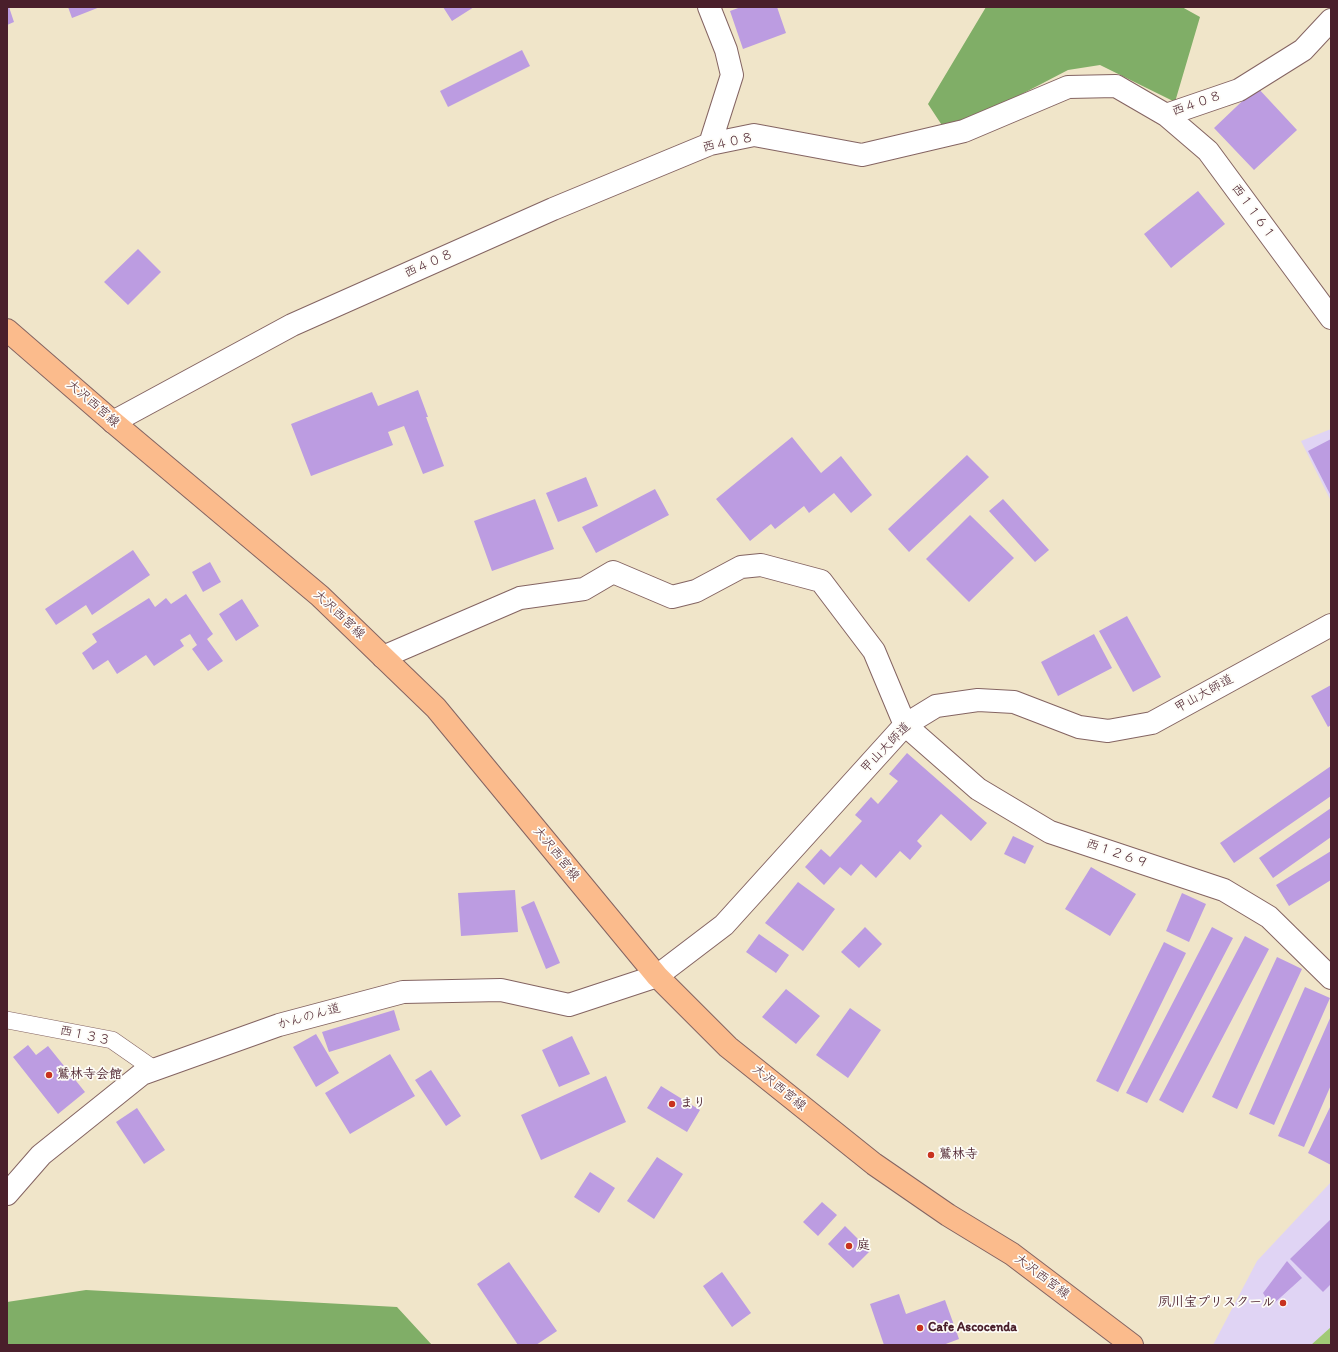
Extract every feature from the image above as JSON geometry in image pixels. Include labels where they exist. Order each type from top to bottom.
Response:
[{"type":"main road","name":"大沢西宮線","points":[[7,330],[113,422],[320,596],[436,708],[657,976],[728,1047],[874,1164],[948,1216],[1012,1254],[1132,1345]]},
{"type":"street","points":[[709,7],[726,50],[732,76],[710,144]]},
{"type":"street","name":"西４０８","points":[[113,422],[292,325],[553,209],[710,144],[754,135],[862,154],[964,131],[1068,87],[1116,86],[1166,115],[1240,90],[1303,50],[1331,20]]},
{"type":"street","name":"西１１６１","points":[[1166,115],[1208,151],[1331,318]]},
{"type":"street","points":[[383,657],[520,598],[584,589],[613,572],[672,597],[696,591],[741,567],[761,565],[821,581],[874,651],[905,725]]},
{"type":"street","name":"甲山大師道","points":[[657,976],[724,925],[905,725],[936,706],[978,700],[1014,702],[1079,727],[1108,731],[1152,723],[1331,625]]},
{"type":"street","name":"西１２６９","points":[[905,725],[978,789],[1050,832],[1224,890],[1269,917],[1331,978]]},
{"type":"street","name":"かんのん道","points":[[7,1194],[41,1155],[142,1074],[279,1025],[403,992],[501,990],[569,1005],[657,976]]},
{"type":"lane","name":"西１３３","points":[[7,1020],[112,1040],[155,1070]]},
{"type":"shaded area","points":[[1331,429],[1331,501],[1301,441]]},
{"type":"shaded area","name":"夙川宝プリスクール","points":[[1331,1182],[1331,1345],[1213,1345],[1257,1261]]},
{"type":"green space","points":[[986,7],[1182,7],[1200,17],[1175,102],[1100,65],[1068,70],[947,133],[928,104]]},
{"type":"green space","points":[[86,1290],[397,1307],[432,1345],[7,1345],[7,1302]]},
{"type":"green space","points":[[1331,1327],[1331,1345],[1311,1345]]},
{"type":"building","points":[[7,7],[9,7],[14,22],[7,25]]},
{"type":"building","points":[[68,7],[100,7],[72,18]]},
{"type":"building","points":[[443,7],[474,7],[452,21]]},
{"type":"building","points":[[741,7],[777,7],[786,33],[743,49],[730,11]]},
{"type":"building","points":[[522,50],[530,66],[448,107],[440,91]]},
{"type":"building","points":[[1257,87],[1297,130],[1254,170],[1214,128]]},
{"type":"building","points":[[1198,191],[1225,224],[1171,268],[1144,234]]},
{"type":"building","points":[[138,249],[161,272],[128,305],[104,282]]},
{"type":"building","points":[[418,390],[444,466],[423,474],[404,426],[388,432],[393,445],[311,476],[291,424],[372,392],[378,406]]},
{"type":"building","points":[[792,437],[821,473],[841,456],[872,495],[851,513],[834,493],[809,513],[804,506],[775,529],[771,524],[750,541],[716,499]]},
{"type":"building","points":[[1331,439],[1331,496],[1308,451]]},
{"type":"building","points":[[967,455],[989,477],[909,552],[888,529]]},
{"type":"building","points":[[586,477],[598,506],[558,522],[546,493]]},
{"type":"building","points":[[655,489],[669,515],[596,553],[582,527]]},
{"type":"building","points":[[535,499],[554,549],[492,571],[474,521]]},
{"type":"building","points":[[1003,499],[1049,550],[1035,562],[989,511]]},
{"type":"building","points":[[970,515],[1014,558],[969,602],[926,559]]},
{"type":"building","points":[[133,550],[150,575],[92,615],[86,605],[56,625],[45,609]]},
{"type":"building","points":[[210,562],[221,582],[203,592],[192,572]]},
{"type":"building","points":[[186,594],[213,634],[207,639],[223,661],[208,671],[192,649],[197,645],[190,634],[180,640],[184,646],[154,666],[146,655],[117,674],[108,660],[93,670],[82,653],[97,642],[92,634],[149,598],[155,607],[166,598],[171,604]]},
{"type":"building","points":[[242,599],[259,626],[236,641],[219,614]]},
{"type":"building","points":[[1127,616],[1161,677],[1133,692],[1099,631]]},
{"type":"building","points":[[1094,634],[1112,668],[1058,696],[1041,662]]},
{"type":"building","points":[[1331,685],[1331,725],[1328,727],[1311,696]]},
{"type":"building","points":[[907,753],[987,823],[971,841],[941,814],[917,841],[922,846],[910,860],[900,851],[876,878],[861,864],[851,876],[840,867],[824,885],[805,867],[821,849],[830,857],[862,821],[855,815],[871,797],[878,804],[898,781],[889,774]]},
{"type":"building","points":[[1331,766],[1331,796],[1234,863],[1220,843]]},
{"type":"building","points":[[1331,808],[1331,837],[1273,878],[1259,858]]},
{"type":"building","points":[[1013,836],[1034,846],[1025,864],[1004,854]]},
{"type":"building","points":[[1331,851],[1331,880],[1289,906],[1276,885]]},
{"type":"building","points":[[1091,867],[1136,894],[1110,936],[1065,909]]},
{"type":"building","points":[[798,882],[835,909],[803,951],[765,923]]},
{"type":"building","points":[[515,890],[518,932],[461,936],[458,893]]},
{"type":"building","points":[[1182,893],[1206,904],[1189,942],[1166,931]]},
{"type":"building","points":[[534,901],[560,963],[546,969],[521,907]]},
{"type":"building","points":[[865,927],[882,944],[859,968],[841,952]]},
{"type":"building","points":[[1212,927],[1233,938],[1147,1103],[1126,1093]]},
{"type":"building","points":[[759,934],[789,955],[776,973],[746,952]]},
{"type":"building","points":[[1245,936],[1269,949],[1183,1113],[1159,1100]]},
{"type":"building","points":[[1164,942],[1186,953],[1118,1092],[1096,1081]]},
{"type":"building","points":[[1277,957],[1302,969],[1237,1109],[1212,1097]]},
{"type":"building","points":[[1305,987],[1330,998],[1274,1125],[1249,1114]]},
{"type":"building","points":[[786,989],[820,1016],[796,1044],[762,1017]]},
{"type":"building","points":[[850,1008],[881,1030],[848,1078],[816,1055]]},
{"type":"building","points":[[394,1010],[400,1030],[329,1052],[322,1032]]},
{"type":"building","points":[[1331,1016],[1331,1085],[1304,1147],[1278,1136]]},
{"type":"building","points":[[316,1034],[339,1073],[316,1087],[293,1047]]},
{"type":"building","points":[[572,1036],[590,1074],[559,1087],[542,1050]]},
{"type":"building","name":"鷲林寺会館","points":[[28,1045],[36,1055],[48,1046],[85,1092],[58,1114],[13,1057]]},
{"type":"building","points":[[390,1054],[415,1096],[350,1134],[325,1093]]},
{"type":"building","points":[[431,1070],[461,1116],[446,1126],[415,1080]]},
{"type":"building","points":[[606,1076],[626,1122],[541,1160],[521,1115]]},
{"type":"building","points":[[661,1086],[700,1110],[687,1132],[647,1108]]},
{"type":"building","points":[[1331,1105],[1331,1165],[1308,1153]]},
{"type":"building","points":[[137,1108],[165,1150],[144,1164],[116,1122]]},
{"type":"building","points":[[657,1157],[683,1174],[654,1219],[627,1201]]},
{"type":"building","points":[[590,1172],[615,1188],[599,1213],[574,1197]]},
{"type":"building","points":[[822,1202],[837,1215],[818,1236],[803,1222]]},
{"type":"building","points":[[1331,1219],[1331,1284],[1323,1292],[1290,1259]]},
{"type":"building","points":[[845,1226],[870,1251],[853,1268],[828,1244]]},
{"type":"building","points":[[1287,1261],[1302,1278],[1271,1306],[1263,1293]]},
{"type":"building","points":[[509,1262],[557,1331],[536,1345],[518,1345],[477,1284]]},
{"type":"building","points":[[722,1272],[751,1313],[732,1327],[703,1286]]},
{"type":"building","points":[[899,1294],[906,1314],[945,1300],[959,1339],[943,1345],[884,1345],[870,1304]]},
{"type":"place","name":"鷲林寺会館","points":[[49,1075]]},
{"type":"place","name":"まり","points":[[672,1104]]},
{"type":"place","name":"鷲林寺","points":[[931,1155]]},
{"type":"place","name":"庭","points":[[849,1246]]},
{"type":"place","name":"夙川宝プリスクール","points":[[1283,1303]]},
{"type":"place","name":"Cafe Ascocenda","points":[[920,1328]]}]
